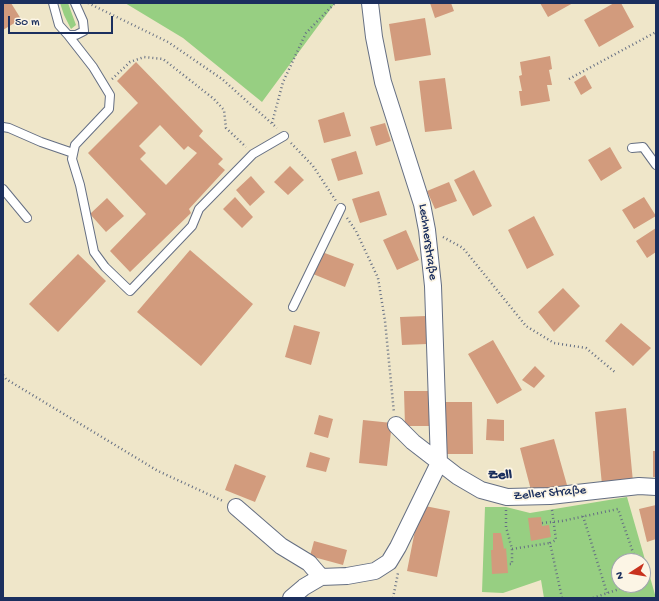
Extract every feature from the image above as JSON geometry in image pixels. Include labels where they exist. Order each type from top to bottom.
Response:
[{"type":"street","name":"Lechnerstraße","points":[[370,3],[374,37],[383,82],[422,204],[428,238],[434,293],[439,463]]},
{"type":"street","name":"Zeller Straße","points":[[396,425],[413,442],[439,463],[482,490],[506,497],[550,496],[638,486],[656,487]]},
{"type":"street","points":[[291,598],[304,587],[321,577],[347,576],[375,571],[389,562],[398,547],[439,463]]},
{"type":"street","points":[[236,507],[281,546],[309,563],[321,577]]},
{"type":"lane","points":[[53,3],[59,25],[68,35],[110,94],[109,109],[74,145],[72,159],[80,185],[94,252],[105,267],[130,291],[192,226],[199,209],[253,154],[284,136]]},
{"type":"lane","points":[[68,35],[76,36],[84,31],[84,21],[75,3]]},
{"type":"lane","points":[[3,127],[73,153]]},
{"type":"lane","points":[[632,148],[643,147],[656,165]]},
{"type":"lane","points":[[3,189],[27,218]]},
{"type":"lane","points":[[293,307],[341,208]]},
{"type":"path","points":[[88,3],[168,42],[222,79],[272,123],[313,166],[356,231],[378,278],[385,321],[393,409],[396,425]]},
{"type":"path","points":[[272,123],[283,82],[306,33],[334,3]]},
{"type":"path","points":[[569,79],[656,32]]},
{"type":"path","points":[[104,86],[130,62],[144,57],[163,59],[214,99],[224,110],[226,128],[253,154]]},
{"type":"path","points":[[428,238],[444,237],[463,248],[526,326],[554,343],[586,348],[616,373]]},
{"type":"path","points":[[3,375],[6,379],[158,471],[236,507]]},
{"type":"path","points":[[512,549],[550,543],[556,540],[550,496]]},
{"type":"path","points":[[506,497],[506,527],[512,549],[512,564],[507,564]]},
{"type":"path","points":[[542,523],[618,509],[633,553]]},
{"type":"path","points":[[583,516],[607,593]]},
{"type":"path","points":[[550,543],[562,598]]},
{"type":"path","points":[[592,598],[611,592]]},
{"type":"green space","points":[[60,3],[68,3],[76,25],[71,29],[64,15]]},
{"type":"green space","points":[[125,3],[335,3],[262,102],[183,38]]},
{"type":"green space","points":[[627,497],[643,553],[611,553],[611,593],[651,593],[651,581],[656,598],[544,598],[541,580],[503,593],[482,592],[485,507],[506,507],[530,513]]},
{"type":"building","points":[[3,3],[11,3],[21,19],[3,30]]},
{"type":"building","points":[[430,3],[451,3],[454,11],[435,18]]},
{"type":"building","points":[[540,3],[573,3],[548,17]]},
{"type":"building","points":[[614,3],[621,3],[634,27],[599,47],[584,20]]},
{"type":"building","points":[[425,18],[431,55],[395,61],[389,24]]},
{"type":"building","points":[[550,56],[552,69],[549,70],[552,85],[547,85],[550,101],[521,106],[519,91],[522,91],[519,76],[522,75],[520,62]]},
{"type":"building","points":[[136,62],[203,131],[199,136],[223,159],[218,164],[225,170],[189,209],[191,213],[130,272],[110,251],[146,214],[88,153],[138,103],[117,81]],"holes":[[[160,125],[184,150],[188,146],[197,153],[166,185],[140,159],[146,153],[139,146]]]},
{"type":"building","points":[[585,75],[592,88],[581,95],[574,82]]},
{"type":"building","points":[[445,78],[452,129],[425,132],[419,81]]},
{"type":"building","points":[[344,112],[351,136],[324,143],[318,120]]},
{"type":"building","points":[[385,123],[391,141],[376,146],[370,127]]},
{"type":"building","points":[[610,147],[622,168],[601,181],[588,160]]},
{"type":"building","points":[[356,151],[363,174],[338,181],[331,159]]},
{"type":"building","points":[[290,166],[304,180],[288,195],[274,182]]},
{"type":"building","points":[[474,170],[492,206],[473,216],[454,180]]},
{"type":"building","points":[[251,176],[265,192],[250,206],[236,190]]},
{"type":"building","points":[[449,182],[457,201],[435,209],[427,191]]},
{"type":"building","points":[[379,191],[387,215],[360,223],[352,199]]},
{"type":"building","points":[[235,197],[253,217],[242,228],[223,209]]},
{"type":"building","points":[[644,197],[656,216],[634,229],[622,210]]},
{"type":"building","points":[[107,198],[124,216],[106,232],[90,214]]},
{"type":"building","points":[[534,216],[554,255],[527,269],[508,230]]},
{"type":"building","points":[[656,228],[656,252],[647,258],[636,241]]},
{"type":"building","points":[[406,230],[419,260],[397,270],[383,240]]},
{"type":"building","points":[[190,250],[253,304],[201,366],[137,312]]},
{"type":"building","points":[[322,252],[354,264],[345,287],[313,274]]},
{"type":"building","points":[[78,254],[106,281],[58,332],[29,304]]},
{"type":"building","points":[[563,288],[580,306],[554,332],[538,312]]},
{"type":"building","points":[[426,316],[427,344],[402,345],[400,317]]},
{"type":"building","points":[[621,323],[651,348],[633,366],[605,341]]},
{"type":"building","points":[[294,325],[320,332],[311,365],[285,357]]},
{"type":"building","points":[[493,340],[522,390],[497,404],[468,354]]},
{"type":"building","points":[[535,366],[545,376],[534,388],[522,380]]},
{"type":"building","points":[[404,391],[430,391],[431,426],[405,426]]},
{"type":"building","points":[[445,402],[472,402],[473,454],[445,454]]},
{"type":"building","points":[[626,408],[633,482],[602,485],[595,412]]},
{"type":"building","points":[[319,415],[333,419],[328,438],[314,434]]},
{"type":"building","points":[[487,419],[504,420],[504,441],[486,440]]},
{"type":"building","points":[[363,420],[392,423],[387,466],[359,463]]},
{"type":"building","points":[[554,439],[567,485],[532,494],[520,448]]},
{"type":"building","points":[[653,451],[656,451],[656,477],[653,477]]},
{"type":"building","points":[[310,452],[330,458],[326,472],[306,467]]},
{"type":"building","points":[[235,464],[266,476],[255,502],[225,490]]},
{"type":"building","points":[[420,505],[450,511],[437,577],[407,571]]},
{"type":"building","points":[[656,505],[656,539],[647,542],[639,509]]},
{"type":"building","points":[[541,517],[542,526],[549,525],[551,537],[531,541],[528,518]]},
{"type":"building","points":[[493,533],[501,533],[504,549],[506,548],[508,573],[492,574],[491,550],[493,550]]},
{"type":"building","points":[[314,541],[347,550],[343,565],[310,556]]},
{"type":"district","name":"Zell","points":[[500,476]]}]
